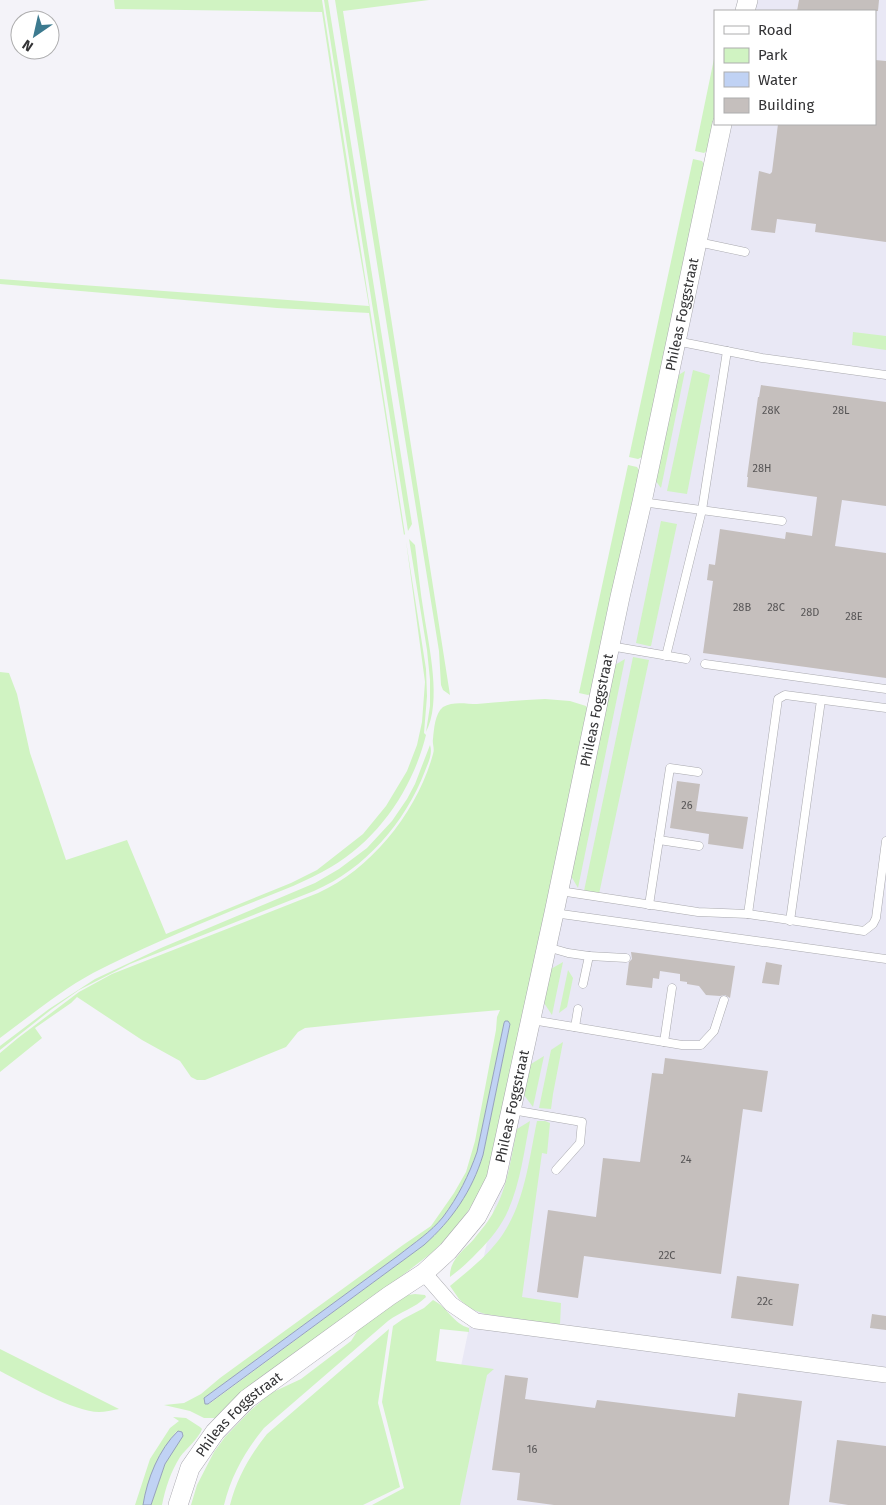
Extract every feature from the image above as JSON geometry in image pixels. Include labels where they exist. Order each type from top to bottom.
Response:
[{"type":"street","name":"Phileas Foggstraat","points":[[178,1505],[190,1468],[216,1432],[247,1399],[389,1296],[424,1273],[448,1251],[477,1216],[496,1179],[722,125]]},
{"type":"street","points":[[424,1273],[450,1304],[476,1321],[886,1375]]},
{"type":"lane","points":[[697,242],[745,252]]},
{"type":"lane","points":[[676,341],[762,358],[886,374]]},
{"type":"lane","points":[[666,656],[702,510],[727,351]]},
{"type":"lane","points":[[642,502],[782,521]]},
{"type":"lane","points":[[610,646],[686,659]]},
{"type":"lane","points":[[705,664],[886,689]]},
{"type":"lane","points":[[748,914],[778,699],[785,695],[886,708]]},
{"type":"lane","points":[[790,921],[821,700]]},
{"type":"lane","points":[[649,905],[670,768],[698,772]]},
{"type":"lane","points":[[659,840],[699,846]]},
{"type":"lane","points":[[559,891],[698,912],[748,914],[864,931],[873,924],[876,918],[886,841]]},
{"type":"lane","points":[[554,913],[886,959]]},
{"type":"lane","points":[[547,948],[589,956],[626,958]]},
{"type":"lane","points":[[583,984],[589,956]]},
{"type":"lane","points":[[664,1042],[672,988]]},
{"type":"lane","points":[[531,1020],[682,1045],[701,1044],[714,1032],[724,1000]]},
{"type":"lane","points":[[575,1027],[578,1009]]},
{"type":"lane","points":[[512,1110],[582,1122],[580,1143],[556,1170]]},
{"type":"shaded area","points":[[755,0],[886,0],[886,1505],[432,1505],[497,1194],[728,125],[876,125],[876,10],[752,10]]},
{"type":"green space","points":[[114,0],[322,0],[405,534],[404,535],[369,313],[277,308],[0,284],[0,279],[369,306],[351,203],[322,12],[115,9]]},
{"type":"green space","points":[[324,0],[328,0],[412,524],[408,531]]},
{"type":"green space","points":[[335,0],[429,0],[343,11],[450,695],[443,690],[441,685],[439,651]]},
{"type":"green space","points":[[714,59],[714,125],[709,149],[704,153],[695,151]]},
{"type":"green space","points":[[693,159],[702,161],[705,166],[644,456],[638,459],[629,457]]},
{"type":"green space","points":[[853,332],[886,336],[886,350],[852,345]]},
{"type":"green space","points":[[693,370],[710,375],[687,494],[667,491]]},
{"type":"green space","points":[[685,371],[661,488],[655,480],[677,376]]},
{"type":"green space","points":[[628,465],[637,467],[640,472],[594,692],[588,695],[579,693]]},
{"type":"green space","points":[[661,521],[677,524],[651,646],[649,646],[636,643]]},
{"type":"green space","points":[[409,539],[415,545],[433,674],[433,706],[431,720],[426,732],[430,706],[430,680]]},
{"type":"green space","points":[[406,541],[426,669],[427,696],[424,733],[426,735],[420,755],[403,793],[379,827],[364,842],[331,867],[295,885],[162,940],[93,973],[57,996],[0,1038],[0,672],[9,673],[17,694],[30,753],[66,860],[127,840],[166,934],[291,883],[317,870],[363,834],[386,806],[407,771],[417,745],[422,722],[425,682]]},
{"type":"green space","points":[[633,657],[649,660],[599,894],[584,891]]},
{"type":"green space","points":[[625,659],[578,888],[571,876],[615,665]]},
{"type":"green space","points":[[545,699],[570,701],[586,706],[589,711],[486,1183],[462,1219],[434,1251],[217,1418],[204,1418],[190,1411],[164,1405],[184,1403],[201,1394],[220,1378],[431,1226],[466,1172],[475,1141],[497,1017],[500,1010],[305,1028],[298,1032],[286,1047],[205,1080],[197,1080],[191,1077],[180,1061],[142,1040],[77,997],[35,1028],[42,1038],[0,1072],[0,1053],[79,992],[112,974],[318,893],[357,869],[390,836],[416,796],[433,754],[435,722],[438,713],[443,707],[455,703],[477,704]],"holes":[[[505,1021],[510,1024],[483,1155],[467,1193],[452,1215],[424,1245],[209,1404],[204,1398],[399,1255],[428,1232],[443,1217],[463,1186],[477,1152],[504,1023]]]},
{"type":"green space","points":[[430,745],[429,762],[417,790],[406,809],[381,842],[350,870],[333,882],[314,891],[130,964],[79,990],[0,1050],[0,1046],[49,1009],[95,979],[161,948],[315,883],[339,869],[367,848],[392,821],[415,784]]},
{"type":"green space","points":[[563,962],[552,1015],[544,1003],[551,969]]},
{"type":"green space","points":[[568,970],[573,978],[567,1007],[559,1013]]},
{"type":"green space","points":[[563,1042],[551,1109],[539,1108],[551,1050]]},
{"type":"green space","points":[[544,1056],[533,1107],[524,1095],[531,1064]]},
{"type":"green space","points":[[530,1121],[518,1181],[506,1215],[487,1242],[450,1277],[450,1271],[455,1260],[474,1239],[494,1211],[506,1181],[517,1129]]},
{"type":"green space","points":[[537,1121],[550,1123],[547,1154],[542,1153],[522,1297],[561,1303],[560,1325],[485,1314],[471,1309],[459,1299],[450,1286],[491,1249],[503,1234],[510,1221],[521,1194]]},
{"type":"green space","points":[[408,1295],[425,1295],[426,1297],[388,1321],[264,1428],[240,1464],[224,1505],[191,1505],[197,1485],[214,1452],[225,1437],[251,1410],[271,1393],[301,1379],[351,1341],[360,1327],[373,1317]]},
{"type":"green space","points":[[433,1300],[459,1323],[469,1328],[469,1332],[440,1329],[436,1361],[494,1369],[487,1375],[460,1505],[372,1505],[404,1488],[382,1402],[393,1326],[424,1308]]},
{"type":"green space","points":[[389,1329],[378,1403],[400,1487],[363,1505],[230,1505],[236,1485],[245,1467],[267,1434]]},
{"type":"green space","points":[[0,1349],[119,1409],[101,1412],[89,1411],[35,1389],[0,1371]]},
{"type":"green space","points":[[173,1417],[186,1418],[202,1429],[177,1462],[169,1480],[162,1505],[151,1505],[165,1464],[183,1434],[178,1431],[164,1449],[155,1467],[147,1485],[143,1505],[135,1505],[150,1459],[170,1428],[179,1421]]},
{"type":"water","points":[[505,1021],[508,1021],[510,1024],[483,1155],[467,1193],[452,1215],[424,1245],[208,1404],[205,1404],[204,1398],[399,1255],[428,1232],[443,1217],[463,1186],[477,1152]]},
{"type":"water","points":[[178,1431],[182,1432],[183,1436],[165,1464],[151,1505],[143,1505],[147,1485],[155,1465],[165,1446]]},
{"type":"building","points":[[799,0],[879,0],[878,11],[797,10]]},
{"type":"building","points":[[876,60],[886,61],[886,242],[815,232],[816,224],[777,219],[775,233],[751,230],[759,171],[770,174],[772,172],[778,125],[876,125]]},
{"type":"building","points":[[761,385],[886,402],[886,506],[842,500],[835,546],[886,553],[886,678],[703,653],[713,581],[707,580],[709,564],[715,565],[720,529],[785,539],[786,532],[812,536],[817,497],[747,487]]},
{"type":"building","points":[[677,781],[700,784],[696,811],[748,817],[743,849],[708,844],[709,834],[670,828]]},
{"type":"building","points":[[631,952],[735,966],[730,998],[725,995],[706,995],[699,986],[680,981],[680,974],[660,971],[659,979],[653,978],[652,988],[626,985],[629,962],[632,959]]},
{"type":"building","points":[[766,962],[782,965],[779,985],[762,983]]},
{"type":"building","points":[[665,1058],[768,1071],[762,1112],[743,1109],[721,1274],[584,1256],[578,1298],[537,1292],[548,1210],[596,1217],[603,1158],[640,1162],[652,1073],[663,1074]]},
{"type":"building","points":[[737,1276],[799,1284],[793,1326],[731,1318]]},
{"type":"building","points":[[872,1314],[886,1316],[886,1330],[870,1328]]},
{"type":"building","points":[[505,1375],[528,1378],[525,1399],[595,1408],[597,1400],[735,1417],[738,1393],[802,1401],[789,1505],[554,1505],[517,1500],[520,1473],[492,1470]]},
{"type":"building","points":[[837,1440],[886,1446],[886,1505],[848,1505],[829,1502]]}]
